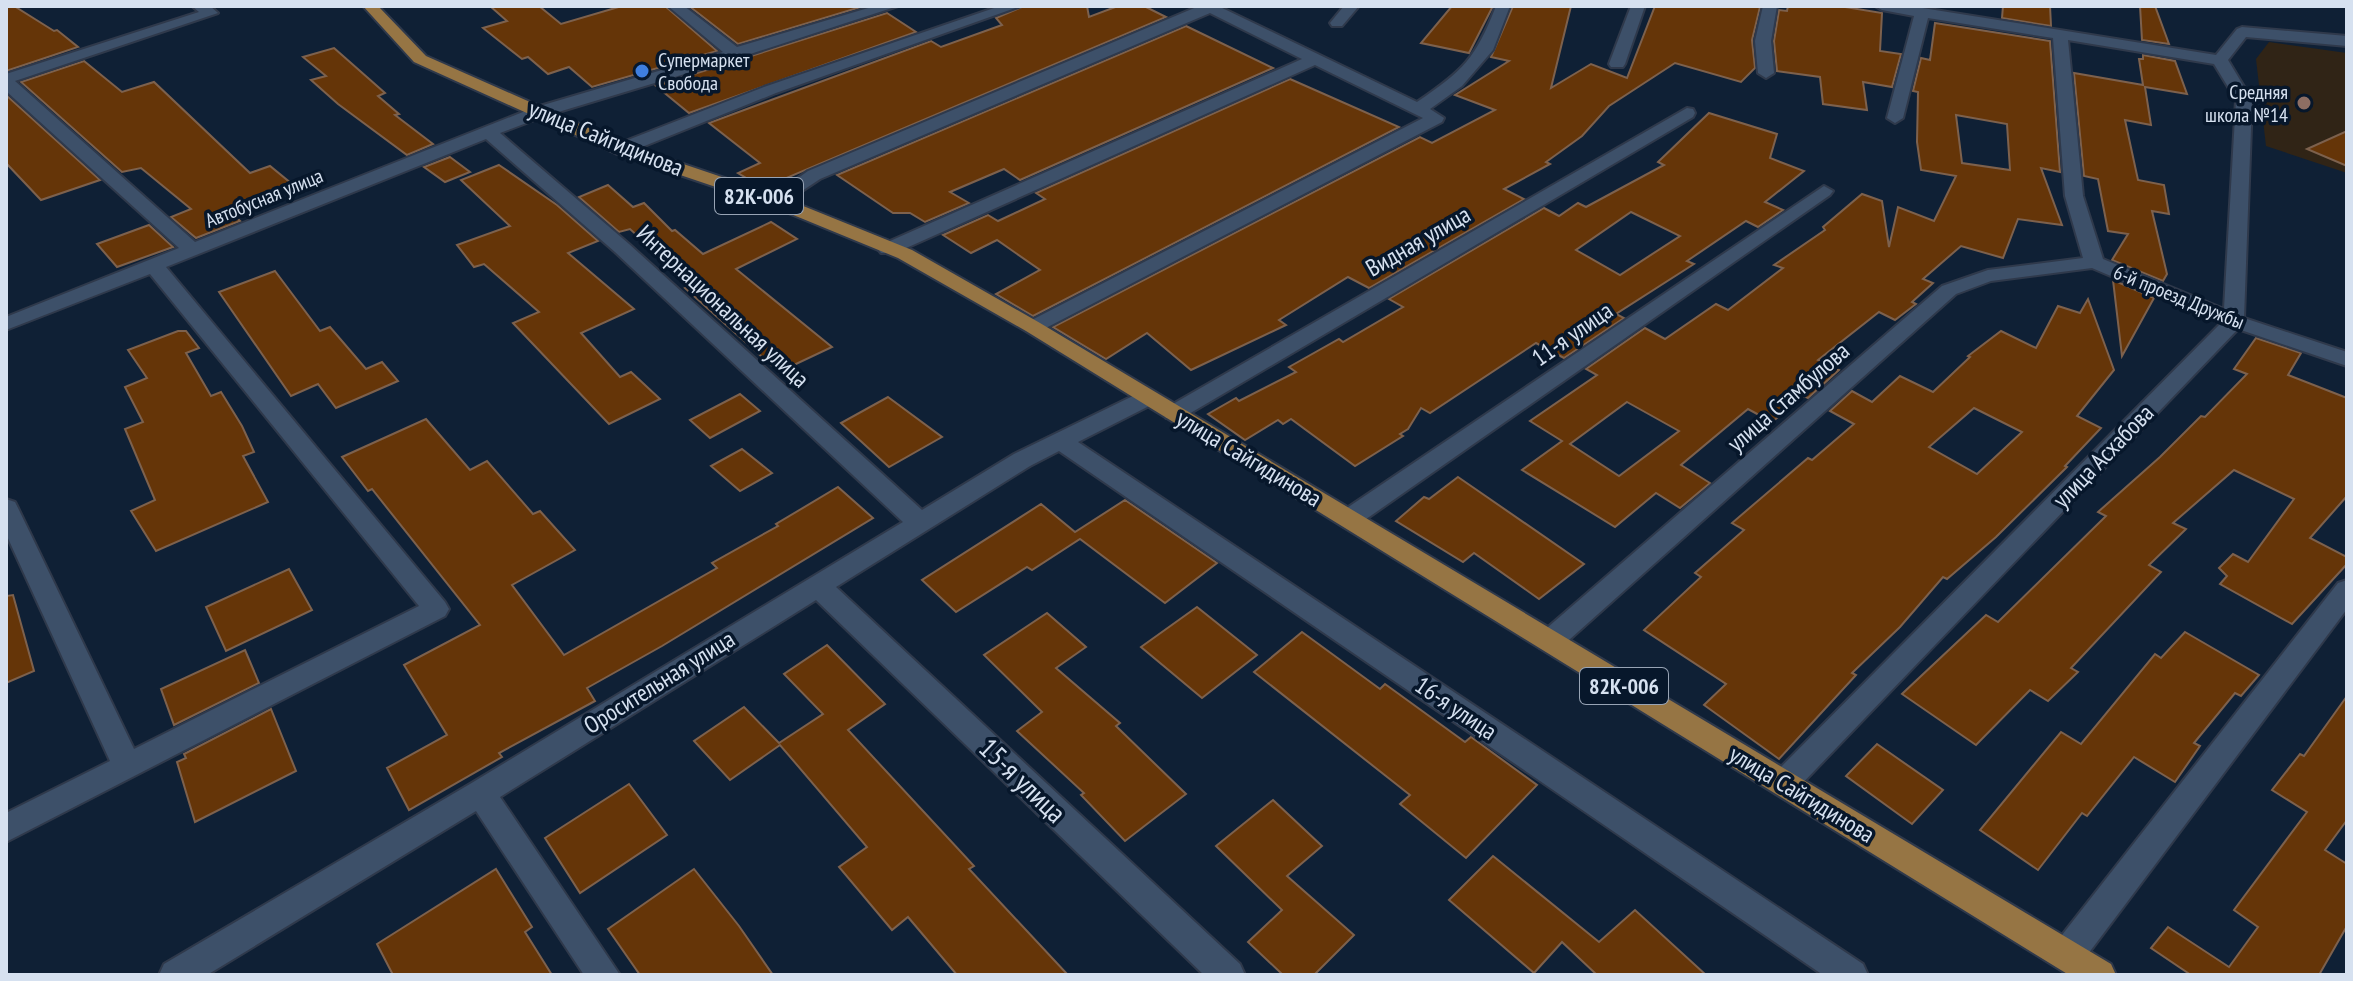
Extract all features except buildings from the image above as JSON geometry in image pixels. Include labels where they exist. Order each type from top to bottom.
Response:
[{"type":"main road","name":"улица Сайгидинова","points":[[370,6],[420,59],[621,149],[775,201],[905,254],[1033,327],[1350,518],[2099,975]]},
{"type":"street","points":[[192,250],[6,80],[211,13],[199,6]]},
{"type":"street","points":[[675,6],[736,54]]},
{"type":"street","name":"Автобусная улица","points":[[6,324],[539,112],[891,6]]},
{"type":"street","points":[[621,149],[770,90],[1014,6]]},
{"type":"street","points":[[1337,23],[1352,6]]},
{"type":"street","points":[[1033,327],[1427,114],[1488,47],[1503,6]]},
{"type":"street","points":[[1617,64],[1638,6]]},
{"type":"street","points":[[1766,73],[1763,41],[1770,6]]},
{"type":"street","points":[[1882,6],[2220,60]]},
{"type":"street","points":[[775,201],[814,175],[1208,7],[1427,114]]},
{"type":"street","points":[[1895,118],[1922,13]]},
{"type":"street","points":[[2220,60],[2242,32],[2347,41]]},
{"type":"street","name":"6-й проезд Дружбы","points":[[2060,35],[2074,196],[2094,262],[2234,321],[2347,359]]},
{"type":"street","points":[[888,249],[1313,60]]},
{"type":"street","points":[[2220,60],[2244,100],[2234,321]]},
{"type":"street","name":"Видная улица","points":[[1174,413],[1687,113]]},
{"type":"street","name":"Интернациональная улица","points":[[487,131],[622,248],[920,523]]},
{"type":"street","name":"11-я улица","points":[[1350,518],[1824,191]]},
{"type":"street","name":"улица Стамбулова","points":[[1550,641],[1949,290],[1988,276],[2094,262]]},
{"type":"street","points":[[6,828],[436,609],[154,266]]},
{"type":"street","name":"улица Асхабова","points":[[1784,783],[2234,321]]},
{"type":"street","name":"Оросительная улица","points":[[176,975],[481,793],[1022,460],[1147,398]]},
{"type":"street","name":"16-я улица","points":[[1060,441],[1851,975]]},
{"type":"street","points":[[6,508],[127,765]]},
{"type":"street","name":"15-я улица","points":[[817,585],[1228,975]]},
{"type":"street","points":[[2067,955],[2347,590]]},
{"type":"street","points":[[481,793],[603,975]]},
{"type":"shaded area","name":"Средняя школа №14","points":[[2269,42],[2347,53],[2347,173],[2266,146],[2256,59]]},
{"type":"place","name":"Супермаркет Свобода","points":[[642,71]]},
{"type":"place","name":"Средняя школа №14","points":[[2304,103]]}]
